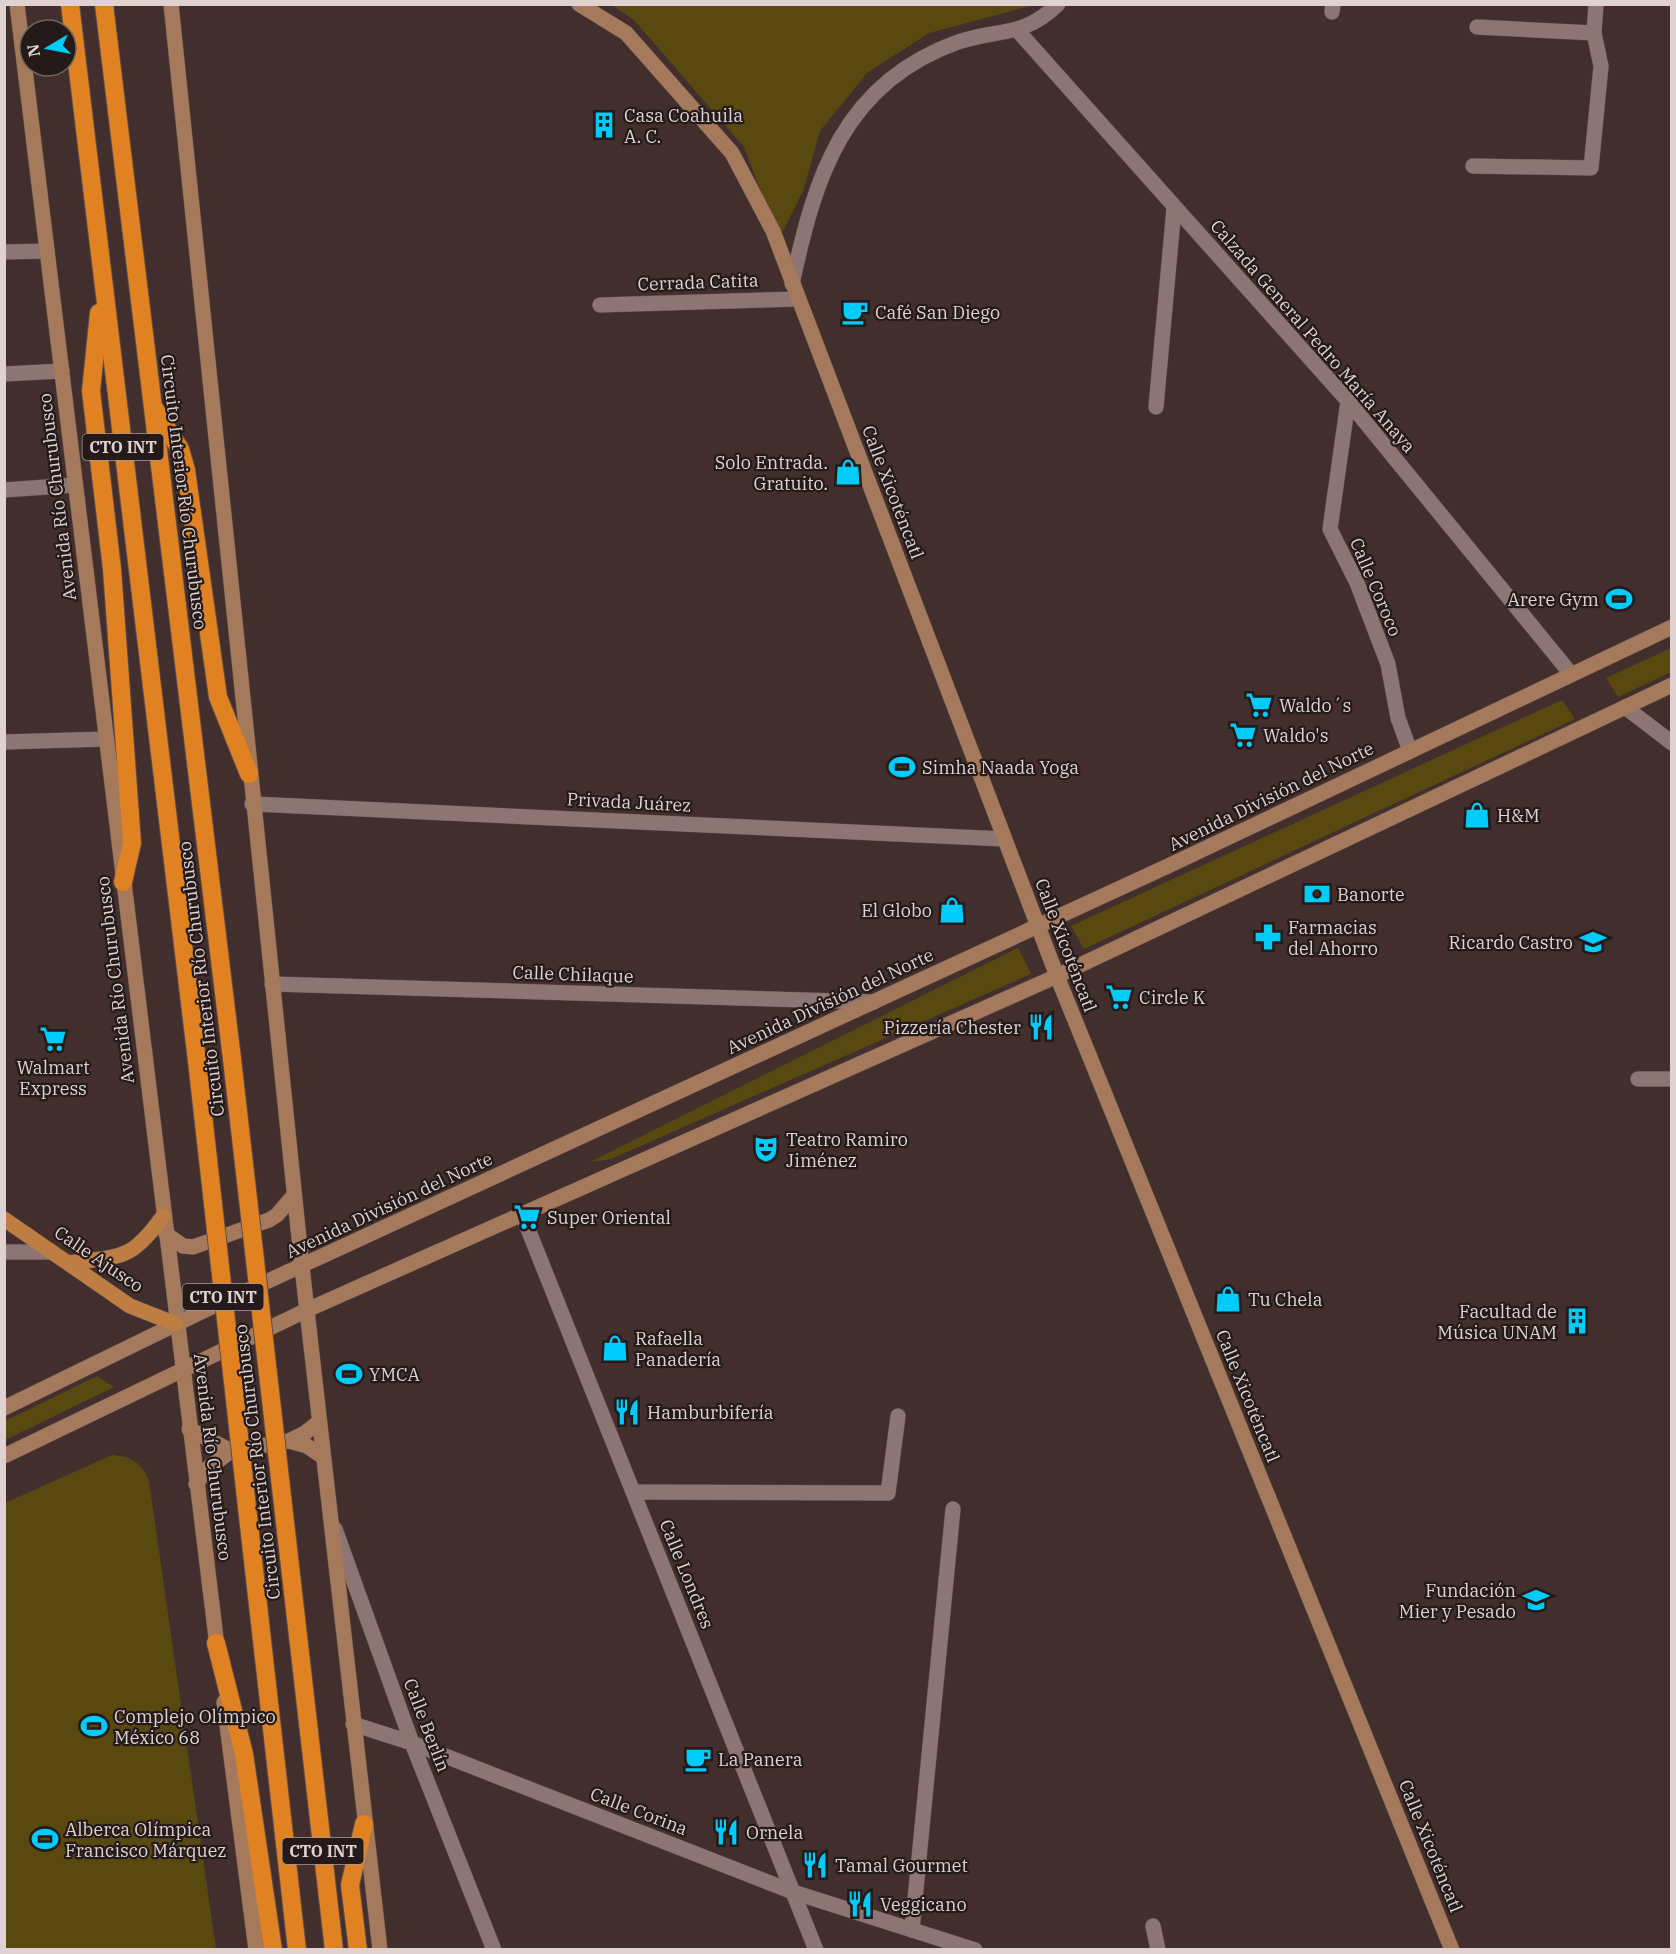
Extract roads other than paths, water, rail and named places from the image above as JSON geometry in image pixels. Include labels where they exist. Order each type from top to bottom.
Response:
[{"type":"highway","name":"Circuito Interior Río Churubusco","points":[[70,4],[196,1061],[297,1950]]},
{"type":"highway","name":"Circuito Interior Río Churubusco","points":[[104,4],[232,1059],[334,1950]]},
{"type":"highway","points":[[102,282],[91,391],[112,569],[132,843],[123,882]]},
{"type":"highway","points":[[152,405],[180,449],[186,470],[213,674],[218,697],[249,774]]},
{"type":"highway","points":[[216,1643],[244,1754],[273,1950]]},
{"type":"highway","points":[[358,1950],[350,1885],[364,1824]]},
{"type":"main road","name":"Avenida Río Churubusco","points":[[17,4],[176,1324],[256,1950]]},
{"type":"main road","name":"CTO INT","points":[[171,4],[252,804],[329,1512],[380,1950]]},
{"type":"main road","name":"Calle Xicoténcatl","points":[[579,4],[626,33],[732,153],[773,231],[1057,976],[1452,1950]]},
{"type":"main road","name":"Avenida División del Norte","points":[[4,1408],[176,1324],[1038,927],[1671,627]]},
{"type":"main road","points":[[4,1456],[307,1310],[1057,976],[1671,685]]},
{"type":"main road","points":[[166,1234],[183,1246],[193,1247],[268,1220],[277,1215],[294,1195]]},
{"type":"main road","points":[[69,1263],[126,1254],[138,1247],[164,1216]]},
{"type":"main road","name":"Calle Ajusco","points":[[4,1218],[130,1306],[176,1324]]},
{"type":"main road","points":[[196,1484],[207,1469],[231,1451],[290,1441],[319,1422]]},
{"type":"main road","points":[[189,1429],[231,1451]]},
{"type":"main road","points":[[290,1441],[307,1446],[323,1457]]},
{"type":"street","points":[[792,284],[804,229],[821,173],[832,150],[856,115],[892,80],[926,56],[983,35],[1018,31],[1034,23],[1058,4]]},
{"type":"street","points":[[1473,166],[1591,168],[1601,66],[1594,33],[1596,4]]},
{"type":"street","points":[[1478,27],[1594,33]]},
{"type":"street","name":"Calzada General Pedro María Anaya","points":[[1018,31],[1348,401],[1571,674]]},
{"type":"street","points":[[1156,407],[1174,208]]},
{"type":"street","points":[[4,252],[47,251]]},
{"type":"street","name":"Cerrada Catita","points":[[600,305],[797,299]]},
{"type":"street","points":[[4,374],[62,371]]},
{"type":"street","name":"Calle Coroco","points":[[1348,401],[1330,530],[1357,583],[1388,664],[1398,718],[1410,751]]},
{"type":"street","points":[[4,490],[75,485]]},
{"type":"street","points":[[1624,707],[1671,743]]},
{"type":"street","points":[[4,742],[106,739]]},
{"type":"street","name":"Privada Juárez","points":[[252,804],[1004,839]]},
{"type":"street","name":"Calle Chilaque","points":[[272,984],[874,1002]]},
{"type":"street","points":[[1638,1079],[1671,1079]]},
{"type":"street","name":"Calle Londres","points":[[522,1214],[816,1950]]},
{"type":"street","points":[[4,1252],[52,1252]]},
{"type":"street","points":[[633,1492],[888,1493],[898,1416]]},
{"type":"street","points":[[912,1930],[953,1509]]},
{"type":"street","name":"Calle Berlín","points":[[329,1512],[412,1743],[494,1950]]},
{"type":"street","name":"Calle Corina","points":[[353,1724],[412,1743],[793,1892],[975,1950]]},
{"type":"street","points":[[1153,1926],[1158,1950]]},
{"type":"place","name":"Casa Coahuila A. C.","points":[[604,125]]},
{"type":"place","name":"Café San Diego","points":[[855,312]]},
{"type":"place","name":"Solo Entrada. Gratuito.","points":[[848,472]]},
{"type":"place","name":"Arere Gym","points":[[1619,599]]},
{"type":"place","name":"Waldo´s","points":[[1259,705]]},
{"type":"place","name":"Waldo's","points":[[1243,735]]},
{"type":"place","name":"Simha Naada Yoga","points":[[902,767]]},
{"type":"place","name":"H&M","points":[[1477,815]]},
{"type":"place","name":"Banorte","points":[[1317,894]]},
{"type":"place","name":"El Globo","points":[[952,910]]},
{"type":"place","name":"Farmacias del Ahorro","points":[[1268,937]]},
{"type":"place","name":"Ricardo Castro","points":[[1593,942]]},
{"type":"place","name":"Circle K","points":[[1119,997]]},
{"type":"place","name":"Pizzería Chester","points":[[1041,1027]]},
{"type":"place","name":"Walmart Express","points":[[53,1039]]},
{"type":"place","name":"Teatro Ramiro Jiménez","points":[[766,1149]]},
{"type":"place","name":"Super Oriental","points":[[527,1217]]},
{"type":"place","name":"Tu Chela","points":[[1228,1299]]},
{"type":"place","name":"Facultad de Música UNAM","points":[[1577,1321]]},
{"type":"place","name":"Rafaella Panadería","points":[[615,1348]]},
{"type":"place","name":"YMCA","points":[[349,1374]]},
{"type":"place","name":"Hamburbifería","points":[[627,1412]]},
{"type":"place","name":"Fundación Mier y Pesado","points":[[1536,1600]]},
{"type":"place","name":"Complejo Olímpico México 68","points":[[94,1726]]},
{"type":"place","name":"La Panera","points":[[698,1759]]},
{"type":"place","name":"Ornela","points":[[726,1832]]},
{"type":"place","name":"Alberca Olímpica Francisco Márquez","points":[[45,1839]]},
{"type":"place","name":"Tamal Gourmet","points":[[815,1865]]},
{"type":"place","name":"Veggicano","points":[[860,1904]]}]
